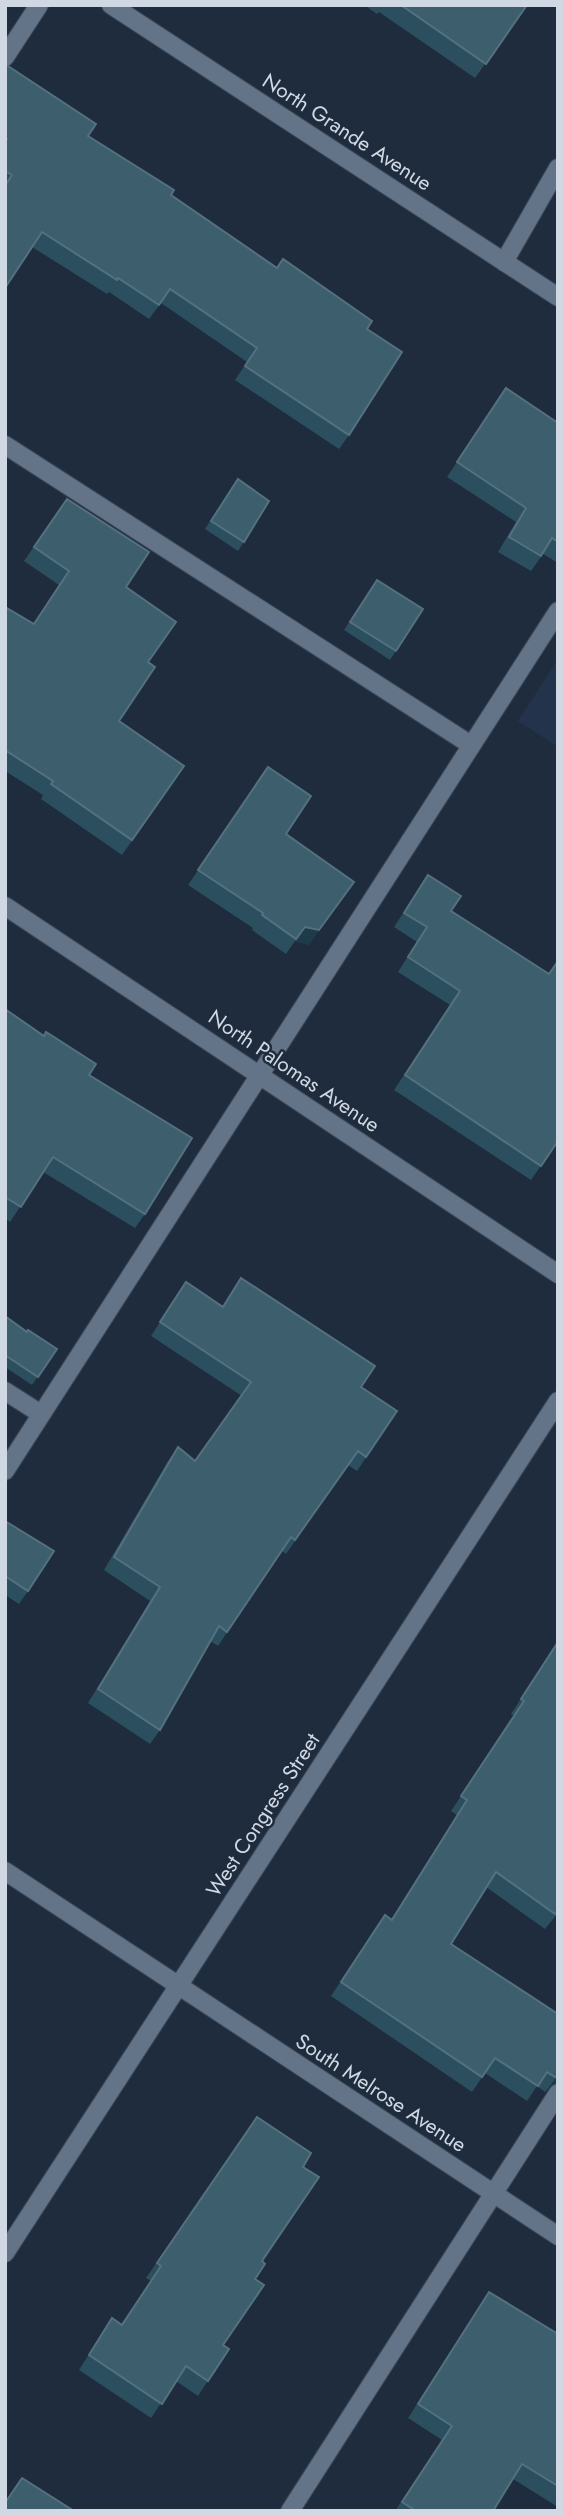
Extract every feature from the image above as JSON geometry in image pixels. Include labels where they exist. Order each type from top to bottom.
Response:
[{"type":"main road","points":[[5,57],[40,5]]},
{"type":"main road","name":"North Grande Avenue","points":[[111,5],[558,297]]},
{"type":"main road","points":[[505,262],[558,168]]},
{"type":"main road","points":[[5,445],[471,745]]},
{"type":"main road","points":[[5,1471],[558,611]]},
{"type":"main road","name":"North Palomas Avenue","points":[[5,906],[558,1274]]},
{"type":"main road","points":[[5,1391],[41,1414]]},
{"type":"main road","name":"West Congress Street","points":[[5,2253],[558,1401]]},
{"type":"main road","name":"South Melrose Avenue","points":[[5,1871],[558,2236]]},
{"type":"main road","points":[[290,2511],[558,2093]]},
{"type":"shaded area","points":[[558,659],[558,747],[518,721]]},
{"type":"building","points":[[401,5],[527,5],[486,64]]},
{"type":"building","points":[[5,64],[96,124],[88,136],[174,190],[171,195],[277,268],[283,259],[372,321],[367,329],[402,352],[349,435],[245,366],[257,348],[170,289],[159,305],[42,232],[5,288],[5,186],[12,175],[5,171]]},
{"type":"building","points":[[506,388],[558,423],[558,542],[552,538],[541,556],[509,537],[526,508],[457,462]]},
{"type":"building","points":[[238,479],[269,501],[244,542],[211,521]]},
{"type":"building","points":[[67,499],[149,552],[126,587],[176,622],[148,662],[155,667],[119,721],[184,766],[132,840],[51,784],[53,781],[5,750],[5,607],[34,624],[69,571],[34,547]]},
{"type":"building","points":[[377,580],[423,609],[396,651],[350,622]]},
{"type":"building","points":[[268,767],[311,796],[286,834],[354,882],[319,930],[305,927],[296,939],[262,915],[263,913],[198,870]]},
{"type":"building","points":[[428,875],[461,896],[451,911],[549,974],[558,961],[558,1141],[541,1166],[405,1075],[460,991],[408,957],[427,927],[404,913]]},
{"type":"building","points":[[5,1009],[44,1036],[46,1032],[96,1064],[89,1075],[192,1138],[145,1214],[53,1157],[21,1207],[5,1197]]},
{"type":"building","points":[[241,1278],[375,1366],[361,1387],[397,1411],[366,1457],[358,1451],[295,1540],[291,1537],[227,1632],[219,1626],[160,1730],[98,1689],[160,1587],[114,1557],[178,1447],[195,1461],[251,1382],[160,1322],[186,1282],[223,1307]]},
{"type":"building","points":[[5,1316],[57,1349],[38,1377],[5,1355]]},
{"type":"building","points":[[5,1521],[54,1551],[28,1591],[5,1576]]},
{"type":"building","points":[[558,1642],[558,1911],[555,1914],[496,1872],[451,1944],[558,2014],[558,2075],[555,2077],[547,2072],[538,2086],[495,2058],[482,2077],[341,1982],[385,1915],[392,1920],[467,1800],[461,1796],[524,1701],[521,1699]]},
{"type":"building","points":[[257,2117],[311,2153],[303,2167],[319,2177],[262,2261],[265,2264],[255,2279],[264,2285],[223,2345],[229,2349],[208,2381],[186,2366],[162,2404],[89,2355],[112,2318],[122,2325],[161,2266],[157,2263]]},
{"type":"building","points":[[489,2292],[558,2334],[558,2486],[522,2464],[493,2511],[416,2511],[402,2502],[452,2426],[418,2404]]},
{"type":"building","points":[[22,2478],[74,2511],[5,2511],[5,2503]]}]
